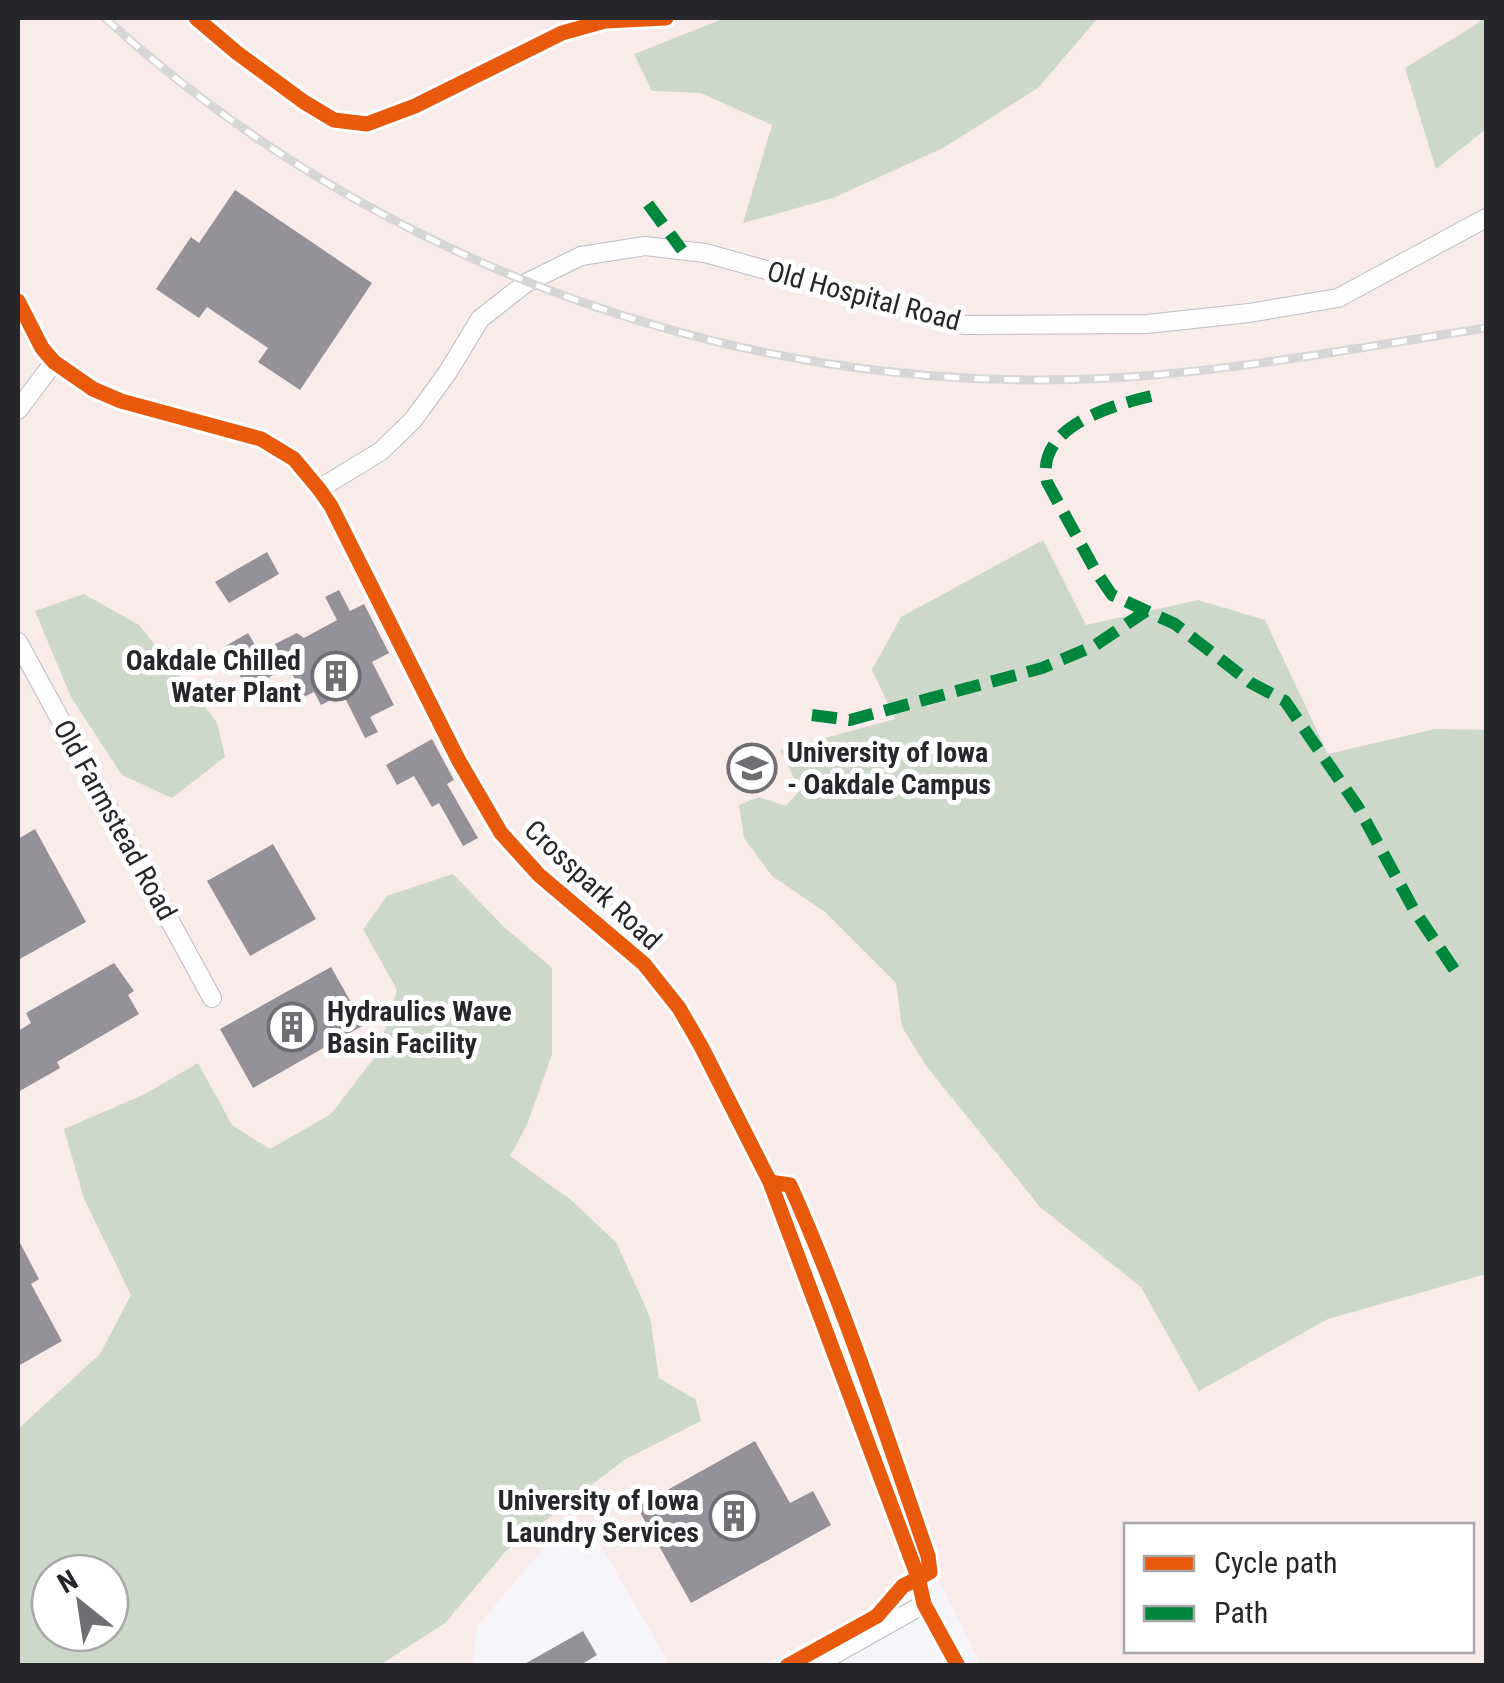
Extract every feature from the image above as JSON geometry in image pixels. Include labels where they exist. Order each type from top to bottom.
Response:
[{"type":"street","name":"Old Hospital Road","points":[[320,489],[381,452],[414,420],[480,319],[526,283],[580,256],[645,246],[704,253],[964,325],[1147,324],[1338,298],[1486,218]]},
{"type":"street","name":"Crosspark Road","points":[[18,301],[42,348],[54,362],[93,390],[262,440],[294,459],[331,506],[459,762],[501,833],[538,874],[644,964],[679,1008],[770,1182],[918,1577],[924,1604],[958,1666]]},
{"type":"street","points":[[18,410],[54,362]]},
{"type":"street","name":"Old Farmstead Road","points":[[18,642],[212,998]]},
{"type":"street","points":[[814,1666],[924,1604]]},
{"type":"shaded area","name":"University of Iowa - Oakdale Campus","points":[[18,18],[1486,18],[1486,1665],[981,1665],[931,1564],[897,1580],[875,1608],[763,1665],[670,1665],[586,1520],[545,1546],[477,1627],[472,1665],[18,1665]]},
{"type":"shaded area","points":[[725,18],[1098,18],[1038,88],[943,148],[833,198],[743,223],[772,125],[701,93],[652,91],[634,54]]},
{"type":"shaded area","points":[[1478,18],[1486,18],[1486,129],[1436,169],[1405,68],[1480,22]]},
{"type":"shaded area","points":[[1043,540],[1086,625],[1198,600],[1265,620],[1328,754],[1435,729],[1486,730],[1486,1274],[1328,1319],[1199,1391],[1141,1287],[1040,1207],[927,1067],[902,1027],[896,983],[825,912],[772,876],[744,838],[739,805],[759,797],[786,806],[800,790],[780,750],[895,719],[872,670],[901,617]]},
{"type":"shaded area","points":[[84,594],[139,625],[217,722],[225,757],[172,798],[122,775],[71,697],[35,611]]},
{"type":"shaded area","points":[[453,874],[503,926],[552,968],[552,1054],[527,1125],[510,1156],[571,1200],[616,1242],[650,1317],[659,1378],[696,1400],[701,1421],[624,1460],[506,1551],[445,1623],[380,1665],[18,1665],[18,1429],[100,1354],[131,1295],[84,1199],[64,1129],[145,1094],[198,1063],[232,1125],[270,1149],[331,1114],[378,1053],[397,990],[363,929],[387,896]]},
{"type":"building","points":[[235,190],[372,283],[300,390],[258,362],[268,348],[207,307],[199,318],[156,289],[191,237],[199,243]]},
{"type":"building","points":[[267,552],[279,574],[229,603],[215,582]]},
{"type":"building","name":"Oakdale Chilled Water Plant","points":[[339,590],[350,611],[364,604],[389,653],[372,662],[394,705],[370,717],[378,732],[365,738],[343,694],[321,705],[314,692],[304,697],[288,666],[248,690],[224,647],[248,633],[259,652],[297,633],[304,638],[337,620],[325,597]]},
{"type":"building","points":[[432,739],[454,780],[447,784],[478,838],[463,846],[439,803],[432,807],[414,776],[397,785],[386,765]]},
{"type":"building","points":[[35,829],[86,922],[18,960],[18,839]]},
{"type":"building","points":[[273,844],[316,919],[250,956],[207,881]]},
{"type":"building","points":[[114,963],[134,991],[128,995],[139,1014],[57,1062],[60,1068],[18,1092],[18,1031],[31,1023],[26,1013]]},
{"type":"building","name":"Hydraulics Wave Basin Facility","points":[[331,967],[364,1025],[253,1088],[220,1029]]},
{"type":"building","points":[[18,1239],[39,1279],[31,1284],[62,1341],[18,1366]]},
{"type":"building","name":"University of Iowa Laundry Services","points":[[755,1441],[790,1503],[813,1491],[831,1525],[691,1603],[637,1507]]},
{"type":"building","points":[[583,1631],[597,1655],[579,1666],[521,1666]]},
{"type":"railway","points":[[105,18],[211,105],[325,182],[446,246],[572,298],[703,338],[837,365],[973,378],[1111,378],[1252,364],[1486,328]]},
{"type":"marked path","points":[[648,204],[682,250]]},
{"type":"marked path","points":[[1151,396],[1097,413],[1064,433],[1052,447],[1046,463],[1047,482],[1112,595],[1175,624],[1251,683],[1285,701],[1358,807],[1414,910],[1460,978]]},
{"type":"marked path","points":[[812,715],[850,720],[1042,668],[1094,646],[1146,611]]},
{"type":"cycle path","points":[[196,18],[304,102],[334,120],[367,124],[415,106],[562,33],[605,21],[666,18]]},
{"type":"cycle path","points":[[18,301],[42,348],[54,362],[93,389],[121,401],[261,439],[294,459],[331,506],[459,761],[501,833],[539,875],[644,964],[679,1008],[770,1182],[918,1577],[924,1604],[958,1666]]},
{"type":"cycle path","points":[[770,1182],[790,1185],[810,1231],[880,1416],[930,1572],[903,1586],[877,1616],[787,1666]]},
{"type":"place","name":"Oakdale Chilled Water Plant","points":[[336,676]]},
{"type":"place","name":"University of Iowa - Oakdale Campus","points":[[752,768]]},
{"type":"place","name":"Hydraulics Wave Basin Facility","points":[[292,1027]]},
{"type":"place","name":"University of Iowa Laundry Services","points":[[734,1516]]}]
